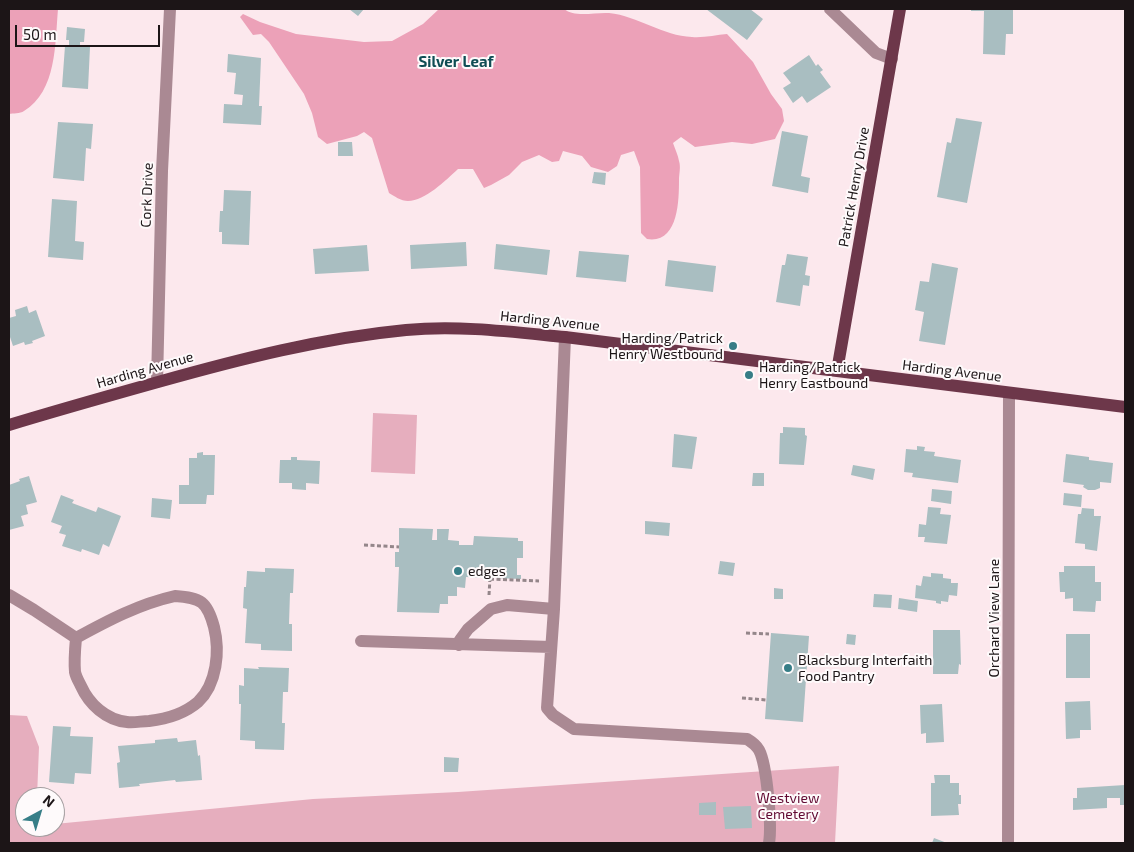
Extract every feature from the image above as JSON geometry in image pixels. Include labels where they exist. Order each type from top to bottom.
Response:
[{"type":"main road","name":"Patrick Henry Drive","points":[[836,372],[900,9]]},
{"type":"main road","name":"Harding Avenue","points":[[9,425],[216,365],[336,339],[407,330],[476,329],[565,337],[1125,407]]},
{"type":"street","name":"Cork Drive","points":[[157,382],[162,172],[170,9]]},
{"type":"street","points":[[830,9],[876,53],[892,59]]},
{"type":"street","points":[[565,337],[554,609],[547,708],[562,722],[574,729],[747,739],[759,750],[767,787],[770,818],[769,843]]},
{"type":"street","name":"Orchard View Lane","points":[[1008,843],[1009,393]]},
{"type":"street","points":[[9,595],[76,638]]},
{"type":"street","points":[[174,596],[190,597],[201,602],[209,610],[216,635],[217,653],[213,675],[208,689],[198,702],[184,712],[165,720],[127,722],[108,716],[97,709],[85,696],[75,674],[76,638],[107,621],[157,600],[174,596]]},
{"type":"street","points":[[459,644],[468,629],[491,609],[508,605],[554,609]]},
{"type":"street","points":[[361,641],[551,647]]},
{"type":"path","points":[[364,545],[399,547]]},
{"type":"path","points":[[489,597],[490,578],[539,581]]},
{"type":"path","points":[[746,633],[769,634]]},
{"type":"path","points":[[742,698],[766,700]]},
{"type":"green space","points":[[373,413],[417,415],[415,474],[371,472]]},
{"type":"green space","name":"Westview Cemetery","points":[[9,715],[27,716],[39,747],[37,787],[15,787],[15,837],[65,837],[65,823],[313,799],[458,792],[839,766],[835,843],[9,843]]},
{"type":"shaded area","points":[[9,9],[58,9],[55,51],[43,91],[35,102],[24,111],[9,114]]},
{"type":"shaded area","points":[[439,9],[564,9],[579,14],[609,13],[620,15],[681,36],[701,37],[727,34],[753,62],[782,109],[784,121],[775,139],[752,144],[732,142],[695,147],[681,137],[673,143],[680,166],[677,210],[671,228],[665,235],[657,239],[647,239],[641,233],[640,167],[634,151],[621,155],[617,166],[608,172],[591,167],[582,156],[563,151],[559,161],[552,162],[539,155],[522,162],[509,175],[484,188],[473,169],[458,169],[428,194],[415,200],[405,201],[389,193],[372,138],[364,132],[357,136],[327,144],[318,137],[312,113],[304,94],[269,42],[261,34],[253,35],[240,17],[243,14],[296,34],[364,42],[392,41],[423,24]]},
{"type":"building","points":[[349,9],[364,9],[358,16]]},
{"type":"building","points":[[706,9],[750,9],[763,19],[747,40]]},
{"type":"building","points":[[971,9],[1013,9],[1013,34],[1006,34],[1005,55],[983,54],[984,11],[971,11]]},
{"type":"building","points":[[67,27],[85,29],[84,42],[80,42],[80,47],[90,47],[88,89],[62,87],[65,46],[69,46],[69,40],[66,40]]},
{"type":"building","points":[[228,54],[261,58],[259,106],[262,106],[261,125],[223,123],[224,104],[242,105],[243,95],[234,94],[236,73],[227,72]]},
{"type":"building","points":[[809,55],[816,66],[818,64],[823,70],[820,72],[831,87],[807,103],[802,96],[793,103],[783,88],[791,83],[783,73]]},
{"type":"building","points":[[956,118],[982,122],[967,203],[937,197],[947,142],[951,143]]},
{"type":"building","points":[[58,122],[93,124],[91,149],[86,148],[84,181],[53,178]]},
{"type":"building","points":[[782,131],[808,136],[801,176],[810,178],[808,193],[772,186]]},
{"type":"building","points":[[338,142],[352,142],[353,156],[338,156]]},
{"type":"building","points":[[594,172],[606,173],[605,185],[592,183]]},
{"type":"building","points":[[224,190],[251,191],[249,245],[222,244],[222,232],[219,232]]},
{"type":"building","points":[[52,199],[77,201],[75,241],[84,242],[83,260],[48,257]]},
{"type":"building","points":[[466,242],[467,266],[411,269],[410,245]]},
{"type":"building","points":[[496,244],[550,250],[547,275],[494,269]]},
{"type":"building","points":[[367,245],[369,271],[315,274],[313,249]]},
{"type":"building","points":[[579,251],[629,255],[626,282],[576,277]]},
{"type":"building","points":[[787,254],[808,257],[805,275],[810,276],[809,286],[803,285],[800,306],[776,302],[782,265],[785,265]]},
{"type":"building","points":[[668,260],[716,266],[713,292],[665,286]]},
{"type":"building","points":[[932,263],[958,268],[945,345],[919,341],[924,312],[915,310],[920,281],[929,282]]},
{"type":"building","points":[[27,306],[29,313],[36,310],[45,336],[32,341],[33,343],[25,345],[24,342],[13,346],[9,334],[9,318],[16,316],[15,310]]},
{"type":"building","points":[[783,427],[805,428],[805,435],[807,436],[804,465],[779,464],[780,433],[783,433]]},
{"type":"building","points":[[674,434],[697,437],[692,469],[672,467]]},
{"type":"building","points":[[917,446],[925,447],[924,451],[935,452],[934,456],[961,460],[958,483],[912,477],[913,473],[904,472],[906,449],[917,450]]},
{"type":"building","points":[[203,452],[203,455],[215,455],[214,495],[207,495],[206,504],[179,504],[179,485],[189,485],[189,458],[197,458],[197,453]]},
{"type":"building","points":[[1066,454],[1089,457],[1089,460],[1113,463],[1111,483],[1100,482],[1100,488],[1088,490],[1083,487],[1084,485],[1063,482]]},
{"type":"building","points":[[291,457],[297,457],[297,460],[320,461],[319,484],[306,483],[306,490],[292,489],[292,483],[279,483],[280,460],[291,460]]},
{"type":"building","points":[[853,465],[875,469],[873,480],[851,475]]},
{"type":"building","points":[[753,473],[764,473],[764,486],[752,486]]},
{"type":"building","points":[[29,476],[37,502],[26,505],[28,514],[21,516],[24,526],[9,530],[9,485]]},
{"type":"building","points":[[932,489],[952,491],[951,504],[931,501]]},
{"type":"building","points":[[1064,493],[1082,495],[1081,507],[1063,505]]},
{"type":"building","points":[[61,495],[74,500],[72,503],[96,512],[98,507],[121,516],[109,547],[103,544],[99,555],[82,549],[81,552],[62,546],[66,535],[59,533],[62,526],[51,522]]},
{"type":"building","points":[[152,498],[172,500],[170,519],[151,517]]},
{"type":"building","points":[[928,507],[941,508],[940,514],[951,515],[947,544],[924,542],[925,537],[918,537],[919,524],[926,525]]},
{"type":"building","points":[[1082,508],[1094,509],[1094,516],[1101,516],[1097,551],[1085,549],[1085,544],[1075,543],[1078,514],[1081,514]]},
{"type":"building","points":[[645,521],[670,523],[669,536],[645,534]]},
{"type":"building","name":"edges","points":[[399,528],[433,529],[432,540],[437,540],[437,529],[449,529],[448,540],[459,541],[459,545],[473,545],[474,536],[518,538],[518,541],[523,541],[523,558],[517,558],[517,575],[521,575],[521,579],[466,577],[465,588],[457,587],[457,596],[448,596],[448,604],[440,604],[439,613],[397,612],[399,567],[395,567],[395,552],[399,552]]},
{"type":"building","points":[[720,561],[735,563],[733,576],[718,574]]},
{"type":"building","points":[[1064,566],[1095,566],[1095,582],[1101,582],[1101,601],[1096,601],[1095,612],[1073,611],[1073,598],[1065,599],[1065,592],[1060,592],[1059,572],[1064,572]]},
{"type":"building","points":[[265,568],[294,569],[293,593],[290,593],[289,624],[292,624],[292,651],[261,650],[261,644],[245,643],[247,609],[243,608],[247,571],[265,572]]},
{"type":"building","points":[[931,573],[943,574],[943,578],[951,579],[951,583],[958,583],[957,596],[949,595],[948,602],[941,601],[941,604],[936,603],[936,601],[915,598],[916,585],[921,586],[923,576],[931,577]]},
{"type":"building","points":[[774,588],[783,589],[783,599],[774,599]]},
{"type":"building","points":[[874,594],[892,595],[891,608],[873,607]]},
{"type":"building","points":[[899,598],[918,601],[917,612],[898,609]]},
{"type":"building","points":[[933,630],[960,630],[961,665],[959,664],[958,674],[933,674]]},
{"type":"building","name":"Blacksburg Interfaith Food Pantry","points":[[771,633],[809,636],[803,722],[765,719]]},
{"type":"building","points":[[847,634],[856,635],[855,645],[846,644]]},
{"type":"building","points":[[1066,634],[1090,634],[1090,678],[1066,678]]},
{"type":"building","points":[[258,667],[289,668],[288,692],[283,692],[282,723],[285,723],[284,750],[255,749],[255,741],[240,740],[241,704],[239,704],[239,685],[244,686],[244,668],[259,669]]},
{"type":"building","points":[[1090,701],[1091,730],[1080,730],[1080,738],[1066,739],[1065,702]]},
{"type":"building","points":[[942,704],[944,742],[926,743],[926,733],[921,734],[920,705]]},
{"type":"building","points":[[53,726],[71,727],[70,736],[93,737],[91,774],[75,773],[74,784],[49,782]]},
{"type":"building","points":[[177,738],[178,742],[196,740],[198,756],[200,755],[202,780],[176,782],[175,780],[119,788],[117,763],[120,762],[118,746],[155,743],[155,740]]},
{"type":"building","points":[[444,757],[459,758],[458,772],[444,772]]},
{"type":"building","points":[[934,775],[950,775],[950,783],[959,783],[961,804],[958,804],[959,815],[931,816],[931,783],[935,783]]},
{"type":"building","points":[[1125,785],[1125,805],[1120,805],[1120,798],[1107,798],[1107,808],[1073,810],[1073,798],[1077,798],[1077,788]]},
{"type":"building","points":[[716,802],[716,815],[699,815],[699,803]]},
{"type":"building","points":[[751,806],[752,828],[725,829],[723,807]]},
{"type":"building","points":[[934,838],[947,843],[932,843]]},
{"type":"place","name":"Harding/Patrick Henry Westbound","points":[[733,346]]},
{"type":"place","name":"Harding/Patrick Henry Eastbound","points":[[749,375]]},
{"type":"place","name":"edges","points":[[458,571]]},
{"type":"place","name":"Blacksburg Interfaith Food Pantry","points":[[788,668]]},
{"type":"district","name":"Silver Leaf","points":[[456,62]]}]
